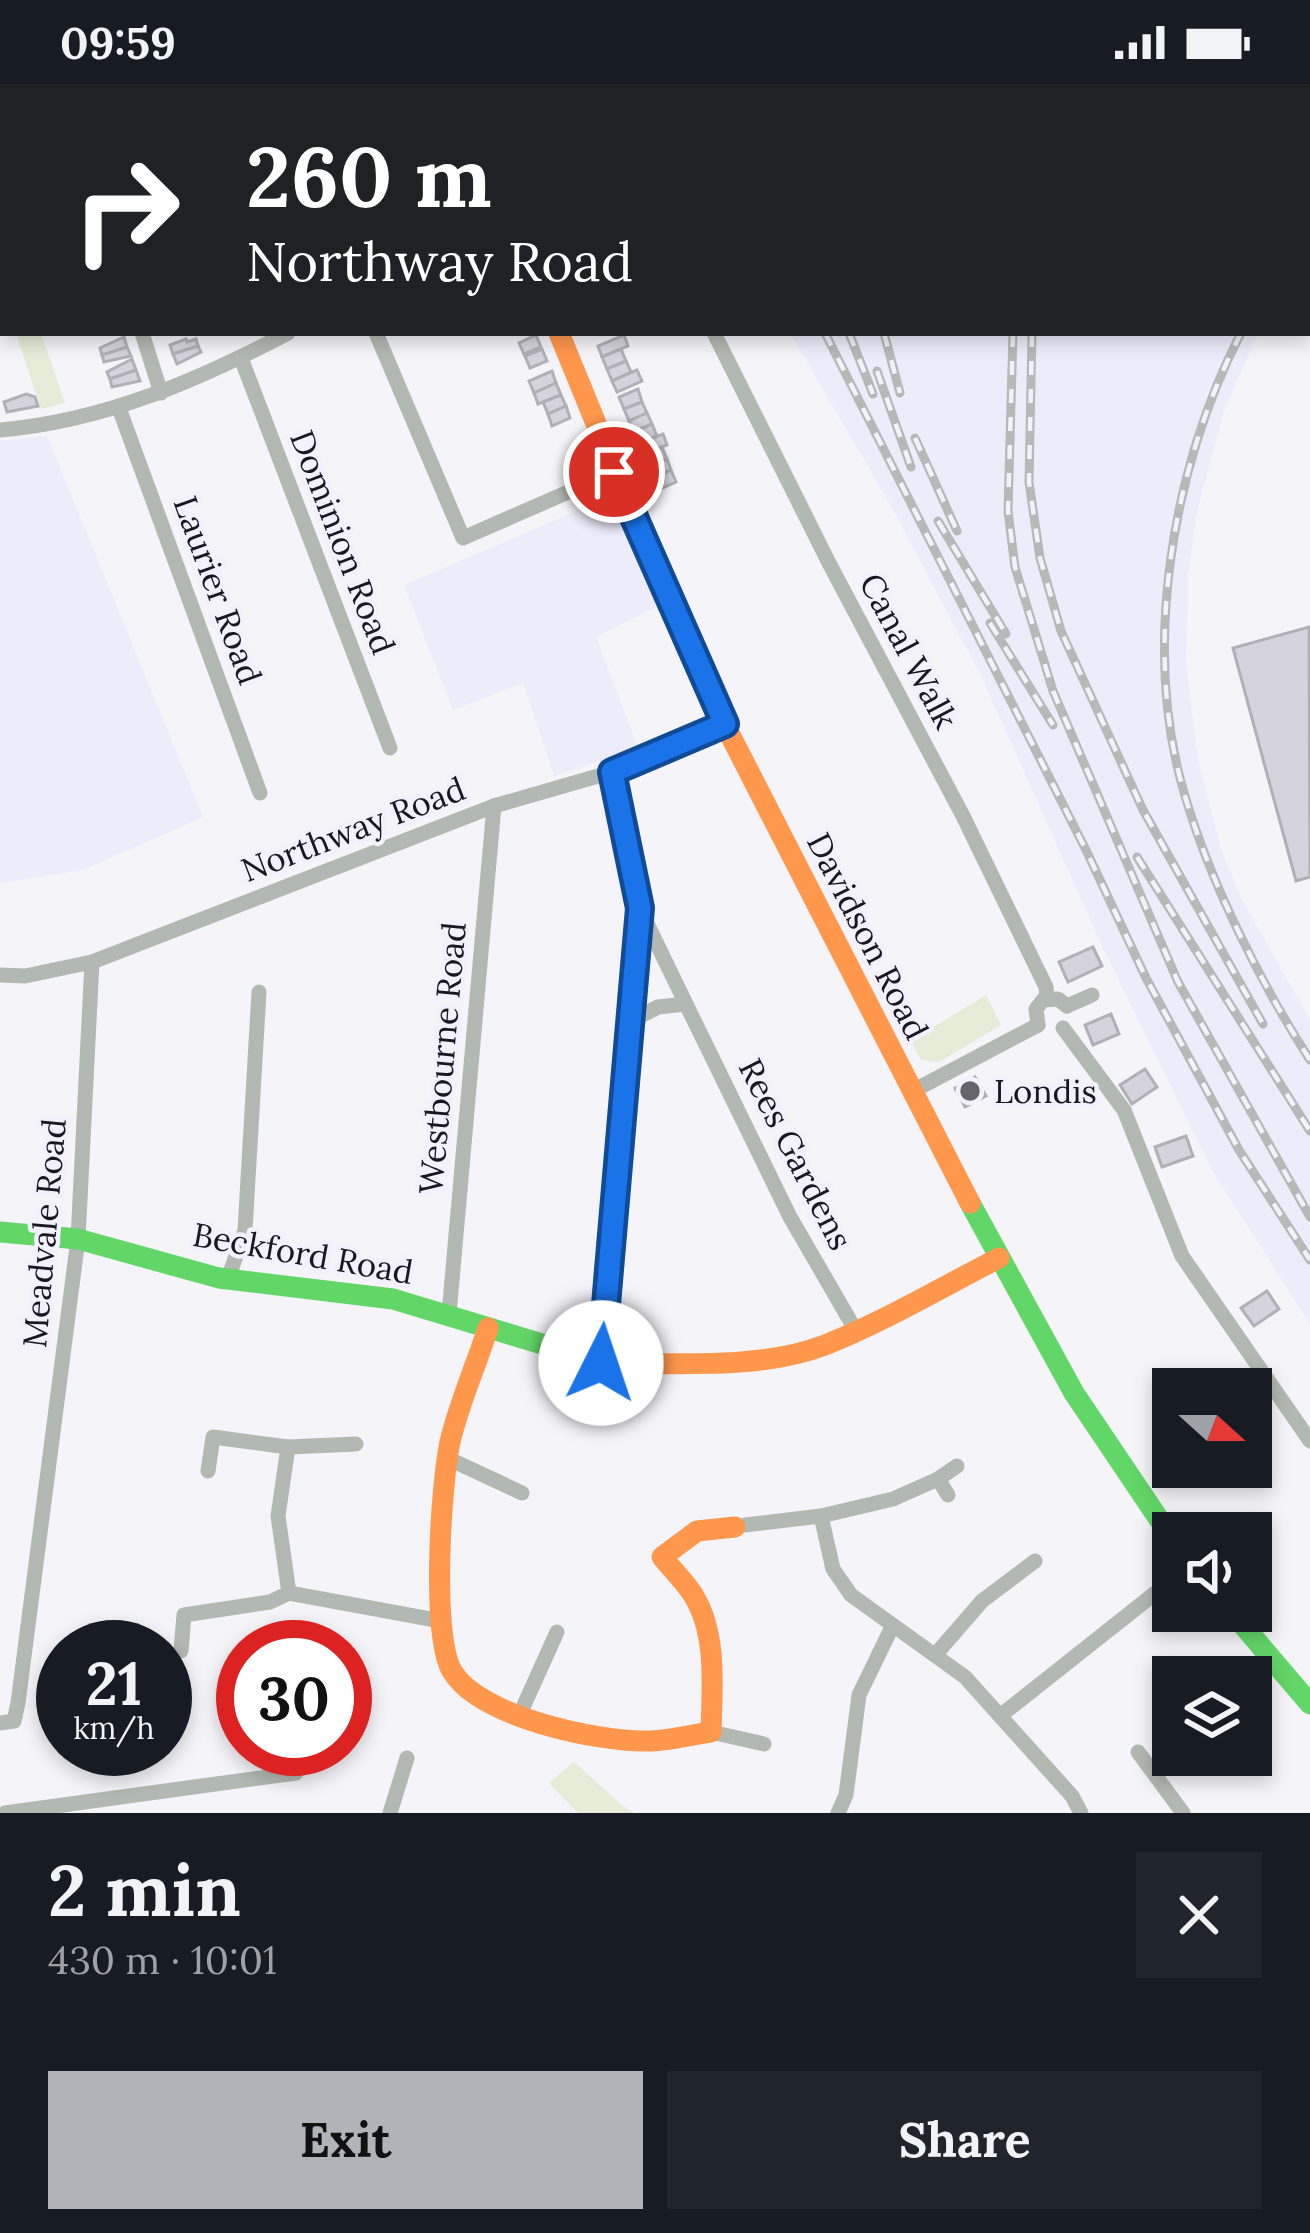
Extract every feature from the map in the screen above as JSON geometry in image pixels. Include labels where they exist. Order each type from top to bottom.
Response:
[{"type":"street","points":[[143,336],[160,393]]},
{"type":"street","points":[[0,430],[58,423],[119,408],[282,336]]},
{"type":"street","points":[[377,336],[463,538],[614,472]]},
{"type":"street","name":"Davidson Road","points":[[560,336],[614,472],[725,724],[866,1010],[1086,1413],[1154,1512]]},
{"type":"street","name":"Canal Walk","points":[[716,336],[963,816],[1041,976],[1047,998]]},
{"type":"street","name":"Dominion Road","points":[[241,358],[390,748]]},
{"type":"street","name":"Laurier Road","points":[[119,408],[260,794]]},
{"type":"street","name":"Northway Road","points":[[0,975],[25,976],[92,962],[494,806],[612,772],[725,724]]},
{"type":"street","name":"Rees Gardens","points":[[612,772],[640,908],[790,1217],[856,1330]]},
{"type":"street","name":"Westbourne Road","points":[[449,1314],[494,806]]},
{"type":"street","name":"Rees Gardens","points":[[601,1363],[640,908]]},
{"type":"street","name":"Meadvale Road","points":[[7,1722],[45,1514],[78,1239],[92,962]]},
{"type":"street","points":[[228,1280],[245,1230],[259,992]]},
{"type":"street","points":[[1066,1006],[1092,995]]},
{"type":"street","points":[[1047,998],[1066,1006],[1069,1017],[1064,1028],[1050,1032],[1038,1025],[1036,1009],[1047,998]]},
{"type":"street","points":[[633,1020],[658,1007],[686,1004]]},
{"type":"street","points":[[911,1092],[1038,1025]]},
{"type":"street","points":[[1064,1028],[1124,1110],[1182,1256],[1310,1441]]},
{"type":"street","name":"Beckford Road","points":[[0,1232],[78,1239],[228,1280],[393,1299],[601,1363],[714,1363],[823,1346],[999,1258]]},
{"type":"street","points":[[488,1328],[447,1458],[441,1622],[450,1668],[481,1699],[569,1729],[644,1741],[711,1732],[764,1744]]},
{"type":"street","points":[[208,1471],[213,1436],[288,1447],[356,1444]]},
{"type":"street","points":[[288,1447],[278,1516],[289,1593]]},
{"type":"street","points":[[447,1458],[522,1492]]},
{"type":"street","points":[[711,1732],[711,1654],[697,1601],[662,1557],[697,1531],[820,1516],[893,1499],[957,1466]]},
{"type":"street","points":[[938,1479],[948,1495]]},
{"type":"street","points":[[820,1516],[833,1569],[860,1605],[965,1677],[1072,1796],[1081,1813]]},
{"type":"street","points":[[936,1654],[982,1601],[1035,1561]]},
{"type":"street","points":[[184,1620],[184,1615],[270,1602],[289,1593],[441,1622]]},
{"type":"street","points":[[1000,1716],[1152,1596]]},
{"type":"street","points":[[838,1813],[846,1796],[860,1695],[892,1627]]},
{"type":"street","points":[[520,1714],[556,1632]]},
{"type":"street","points":[[1249,1632],[1310,1704]]},
{"type":"street","points":[[1138,1752],[1183,1813]]},
{"type":"street","points":[[390,1813],[407,1758]]},
{"type":"street","points":[[5,1813],[274,1776]]},
{"type":"shaded area","points":[[792,336],[1257,336],[1224,411],[1197,511],[1188,575],[1186,665],[1198,760],[1221,849],[1241,898],[1310,1020],[1310,1324],[1212,1170],[1103,948],[982,678],[890,504]]},
{"type":"shaded area","points":[[47,436],[203,817],[83,870],[0,883],[0,441]]},
{"type":"shaded area","points":[[609,497],[657,607],[596,637],[638,748],[554,776],[523,683],[453,710],[404,585]]},
{"type":"green space","points":[[17,336],[42,336],[65,403],[41,409]]},
{"type":"green space","points":[[986,995],[1001,1025],[939,1062],[921,1060],[911,1041]]},
{"type":"green space","points":[[574,1762],[634,1813],[578,1813],[549,1783]]},
{"type":"building","points":[[536,336],[541,347],[524,354],[519,343]]},
{"type":"building","points":[[624,336],[628,346],[602,357],[598,346]]},
{"type":"building","points":[[124,337],[127,347],[102,355],[100,348]]},
{"type":"building","points":[[196,339],[198,346],[173,354],[170,345]]},
{"type":"building","points":[[198,346],[201,352],[177,364],[173,354]]},
{"type":"building","points":[[127,347],[131,356],[104,362],[102,355]]},
{"type":"building","points":[[542,349],[547,361],[530,368],[525,356]]},
{"type":"building","points":[[621,349],[626,361],[607,369],[602,357]]},
{"type":"building","points":[[132,359],[136,370],[110,379],[107,372]]},
{"type":"building","points":[[626,361],[631,372],[612,381],[607,369]]},
{"type":"building","points":[[136,370],[140,381],[112,387],[110,379]]},
{"type":"building","points":[[637,370],[642,381],[617,392],[612,381]]},
{"type":"building","points":[[552,371],[556,383],[534,393],[529,381]]},
{"type":"building","points":[[556,383],[561,395],[538,404],[534,393]]},
{"type":"building","points":[[638,389],[642,402],[624,409],[619,397]]},
{"type":"building","points":[[26,394],[35,397],[38,406],[7,412],[4,402]]},
{"type":"building","points":[[561,395],[566,406],[548,414],[543,402]]},
{"type":"building","points":[[642,402],[647,413],[629,421],[624,409]]},
{"type":"building","points":[[566,406],[570,418],[552,426],[548,414]]},
{"type":"building","points":[[647,413],[652,424],[633,432],[629,421]]},
{"type":"building","points":[[652,424],[657,436],[638,444],[633,432]]},
{"type":"building","points":[[663,434],[667,445],[643,455],[638,444]]},
{"type":"building","points":[[662,447],[667,459],[648,466],[643,455]]},
{"type":"building","points":[[667,459],[671,470],[653,478],[648,466]]},
{"type":"building","points":[[671,470],[676,482],[658,490],[653,478]]},
{"type":"building","points":[[1309,627],[1310,877],[1296,881],[1233,648]]},
{"type":"building","points":[[1093,947],[1102,966],[1068,982],[1059,962]]},
{"type":"building","points":[[1111,1014],[1119,1034],[1093,1045],[1085,1025]]},
{"type":"building","points":[[1145,1069],[1157,1087],[1132,1104],[1120,1085]]},
{"type":"building","points":[[975,1077],[986,1096],[965,1107],[955,1088]]},
{"type":"building","points":[[1186,1136],[1193,1156],[1162,1167],[1155,1147]]},
{"type":"building","points":[[1267,1291],[1279,1309],[1254,1326],[1241,1308]]},
{"type":"railway","points":[[827,336],[1146,978],[1239,1150],[1310,1260]]},
{"type":"railway","points":[[850,336],[873,394]]},
{"type":"railway","points":[[885,336],[900,393]]},
{"type":"railway","points":[[1013,336],[1008,511],[1015,567],[1053,691],[1178,982],[1310,1217]]},
{"type":"railway","points":[[1032,336],[1029,482],[1040,558],[1061,631],[1143,810],[1263,1024]]},
{"type":"railway","points":[[1240,336],[1217,385],[1181,499],[1165,620],[1165,681],[1185,796],[1208,863],[1255,965],[1310,1060]]},
{"type":"railway","points":[[877,371],[911,467]]},
{"type":"railway","points":[[915,438],[957,531]]},
{"type":"railway","points":[[938,521],[1006,634]]},
{"type":"railway","points":[[990,623],[1053,725]]},
{"type":"railway","points":[[1137,857],[1310,1131]]},
{"type":"traffic: fast","points":[[970,1203],[1074,1393],[1154,1512]]},
{"type":"traffic: fast","points":[[0,1232],[78,1239],[219,1278],[393,1299],[605,1363]]},
{"type":"traffic: fast","points":[[1249,1632],[1310,1704]]},
{"type":"traffic: slow","points":[[560,336],[726,727],[970,1203]]},
{"type":"traffic: slow","points":[[605,1363],[716,1363],[800,1353],[869,1325],[999,1258]]},
{"type":"traffic: slow","points":[[488,1328],[450,1442],[441,1523],[440,1594],[446,1653],[452,1671],[466,1687],[513,1714],[600,1737],[655,1741],[711,1732],[712,1661],[706,1625],[692,1593],[662,1557],[697,1531],[735,1527]]},
{"type":"place","name":"Londis","points":[[970,1091]]},
{"type":"route","points":[[601,1363],[640,908],[612,772],[725,724],[614,472]]}]
